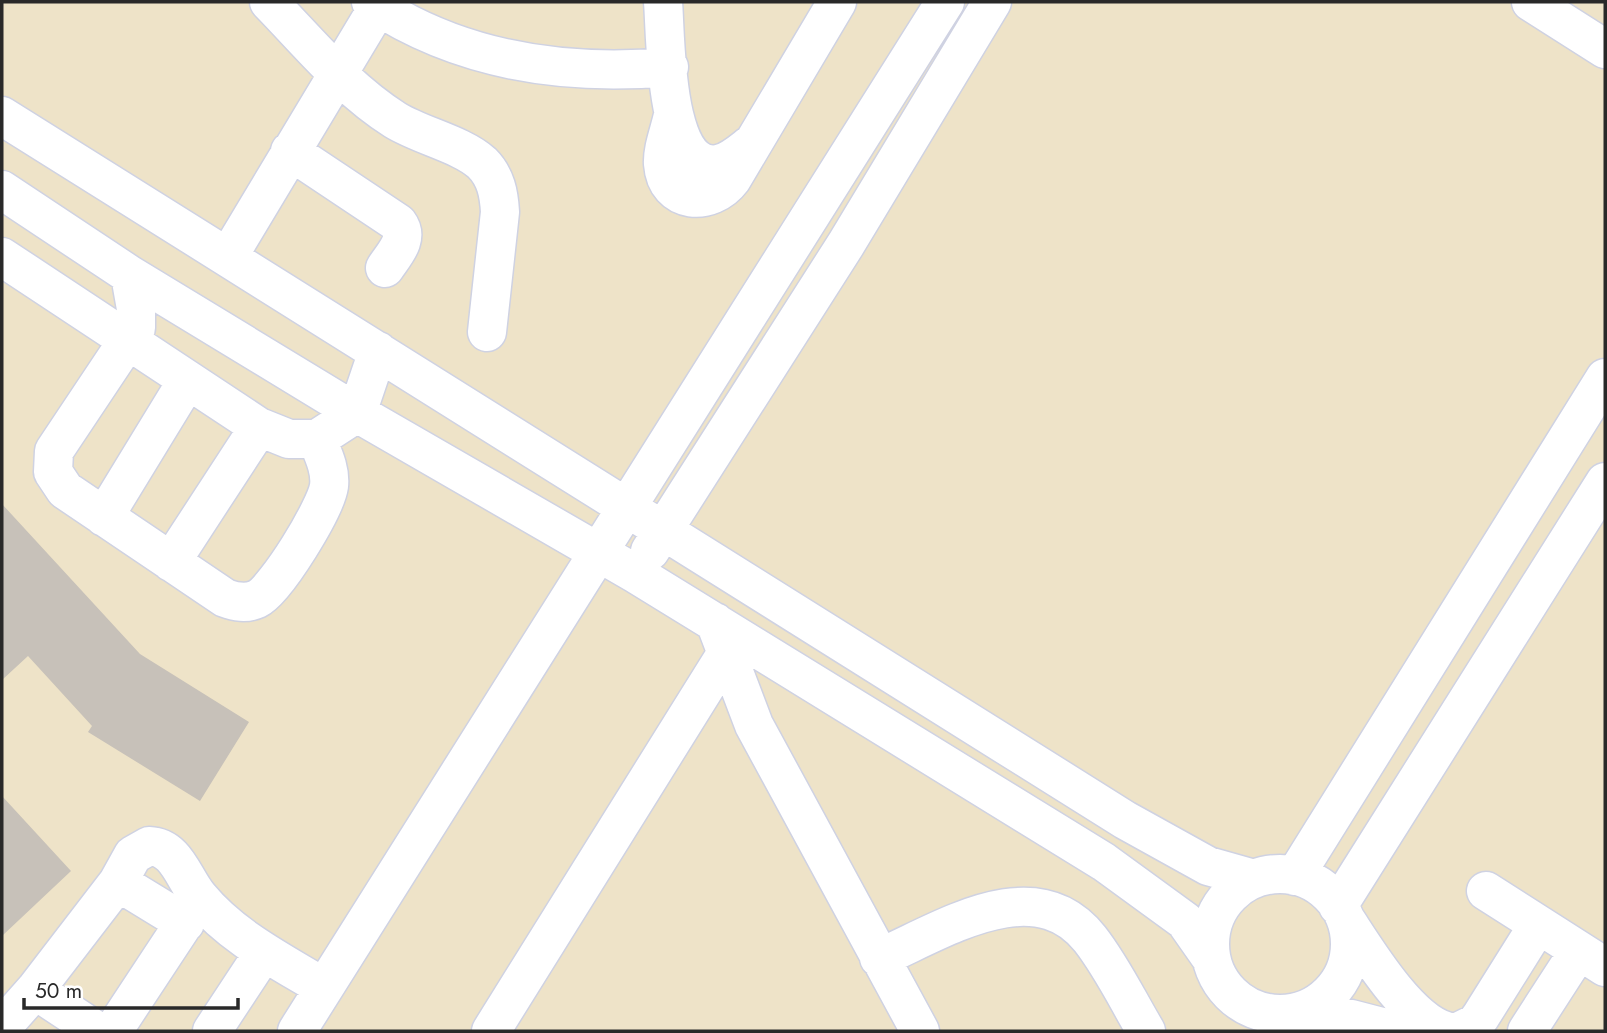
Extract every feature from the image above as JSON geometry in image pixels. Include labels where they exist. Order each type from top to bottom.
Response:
[{"type":"street","points":[[270,2],[355,91],[397,121],[468,154],[490,172],[499,198],[499,212],[487,332]]},
{"type":"street","points":[[663,2],[673,115],[663,162],[671,185],[691,198],[715,195],[725,188],[837,2]]},
{"type":"street","points":[[297,1031],[596,551],[944,2]]},
{"type":"street","points":[[1531,2],[1605,49]]},
{"type":"street","points":[[228,257],[377,3],[446,40],[518,62],[594,71],[669,67]]},
{"type":"street","points":[[636,574],[846,244],[987,3]]},
{"type":"street","points":[[2,116],[1135,826],[1208,866],[1254,879]]},
{"type":"street","points":[[290,151],[398,223],[403,234],[402,241],[385,268]]},
{"type":"street","points":[[2,190],[130,275],[357,413],[636,574],[720,638],[1104,862],[1185,921],[1212,958],[1222,983],[1241,1002],[1266,1013],[1352,1019],[1397,1031]]},
{"type":"street","points":[[806,221],[846,244]]},
{"type":"street","points":[[2,257],[259,427],[289,439],[317,439],[357,413],[378,351]]},
{"type":"street","points":[[130,275],[136,309],[135,328],[130,340],[60,442],[52,462],[58,482],[65,490],[225,598],[247,602],[266,593],[326,498],[329,477],[317,439]]},
{"type":"street","points":[[1294,876],[1605,378]]},
{"type":"street","points":[[104,517],[187,381]]},
{"type":"street","points":[[171,562],[259,427]]},
{"type":"street","points":[[1293,1013],[1318,1003],[1338,984],[1350,945],[1342,912],[1605,482]]},
{"type":"street","points":[[720,638],[754,725],[920,1031]]},
{"type":"street","points":[[491,1031],[720,638]]},
{"type":"street","points":[[2,1027],[35,990],[118,882],[133,855],[149,846],[158,846],[173,856],[192,911]]},
{"type":"street","points":[[1212,958],[1211,933],[1219,911],[1234,892],[1254,879],[1267,875],[1294,876],[1319,887],[1342,912],[1373,959],[1411,1006],[1433,1026],[1446,1031]]},
{"type":"street","points":[[118,882],[227,925],[264,952],[323,987]]},
{"type":"street","points":[[1486,891],[1592,960],[1527,1031]]},
{"type":"street","points":[[879,958],[990,910],[1027,905],[1046,909],[1063,916],[1091,941],[1146,1031]]},
{"type":"street","points":[[113,1031],[192,911]]},
{"type":"street","points":[[1460,1031],[1476,1023],[1538,925]]},
{"type":"street","points":[[212,1031],[264,952]]},
{"type":"street","points":[[35,990],[97,1031]]},
{"type":"shaded area","points":[[2,2],[1605,2],[1605,1031],[2,1031]]},
{"type":"building","points":[[2,504],[140,654],[249,722],[200,801],[88,732],[92,726],[28,656],[2,680]]},
{"type":"building","points":[[2,796],[71,871],[2,936]]}]
